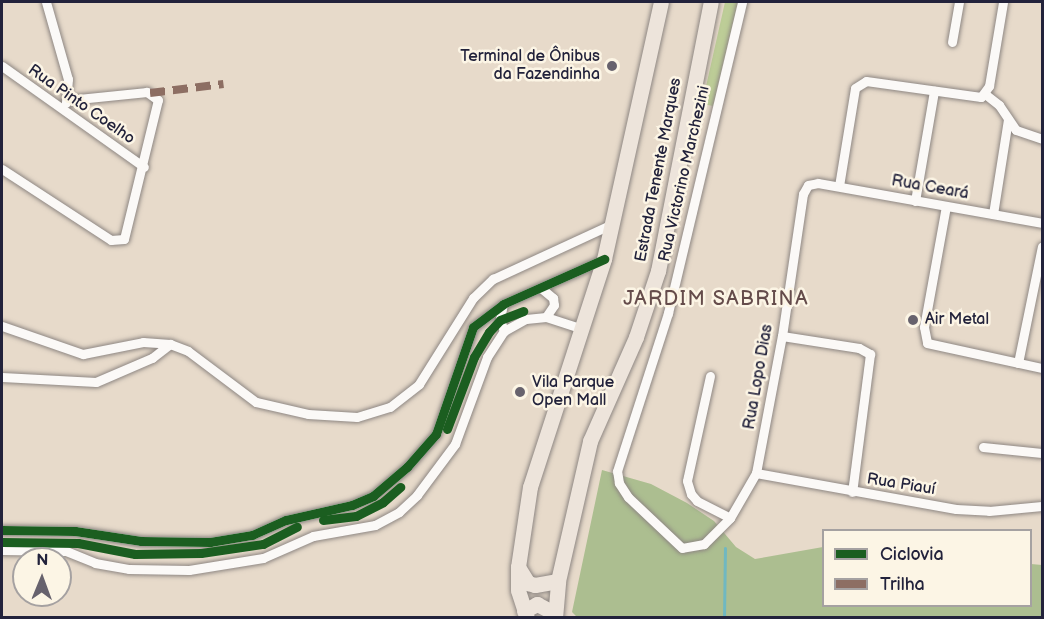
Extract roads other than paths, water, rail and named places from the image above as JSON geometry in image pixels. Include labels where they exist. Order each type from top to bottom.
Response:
[{"type":"main road","name":"Estrada Tenente Marques","points":[[524,615],[518,567],[539,454],[604,259],[661,2]]},
{"type":"main road","name":"Estrada Tenente Marques","points":[[554,615],[558,581],[590,441],[636,337],[658,271],[711,2]]},
{"type":"main road","points":[[518,567],[528,583],[535,585],[558,581]]},
{"type":"main road","points":[[524,615],[537,604],[554,615]]},
{"type":"street","points":[[46,2],[62,51],[68,100],[61,111]]},
{"type":"street","name":"Rua Victorino Marchezini","points":[[730,518],[714,537],[686,549],[646,516],[628,497],[617,476],[633,412],[670,306],[742,2]]},
{"type":"street","points":[[952,42],[959,2]]},
{"type":"street","points":[[985,94],[1003,2]]},
{"type":"street","name":"Rua Pinto Coelho","points":[[2,66],[61,111],[144,167]]},
{"type":"street","points":[[839,186],[852,97],[860,83],[934,91],[972,98],[985,94]]},
{"type":"street","points":[[915,201],[934,91]]},
{"type":"street","points":[[2,169],[111,240],[121,240],[129,233],[158,107],[156,96],[150,93],[68,100]]},
{"type":"street","points":[[985,94],[1020,133],[1042,140]]},
{"type":"street","points":[[993,214],[1008,119]]},
{"type":"street","name":"Rua Lopo Dias","points":[[730,518],[756,473],[782,336],[803,194],[812,183]]},
{"type":"street","name":"Rua Ceará","points":[[812,183],[1042,223]]},
{"type":"street","points":[[946,206],[923,334],[932,346],[1042,368]]},
{"type":"street","points":[[2,326],[83,354],[143,342],[170,344],[188,351],[256,402],[308,414],[357,417],[374,414],[390,407],[419,384],[473,298],[493,279],[610,225]]},
{"type":"street","points":[[1018,363],[1042,246]]},
{"type":"street","points":[[2,530],[75,531],[130,540],[210,542],[252,535],[286,520],[352,505],[373,496],[415,460],[436,434],[466,339],[473,327],[503,304],[604,259]]},
{"type":"street","points":[[541,288],[553,298],[554,305],[546,317]]},
{"type":"street","points":[[503,304],[500,320],[504,331]]},
{"type":"street","points":[[2,550],[66,551],[95,563],[129,569],[189,570],[263,558],[313,536],[375,525],[399,512],[417,495],[455,444],[488,357],[504,331],[526,319],[546,317],[582,329]]},
{"type":"street","points":[[782,336],[859,348],[871,358],[852,492]]},
{"type":"street","points":[[2,377],[96,382],[152,358],[170,344]]},
{"type":"street","points":[[710,376],[687,481],[697,501],[730,518]]},
{"type":"street","points":[[983,447],[1042,453]]},
{"type":"street","name":"Rua Piauí","points":[[756,473],[852,492],[972,511],[1042,506]]},
{"type":"waterway","points":[[724,618],[725,548]]},
{"type":"place","name":"Terminal de Ônibus da Fazendinha","points":[[612,66]]},
{"type":"place","name":"Air Metal","points":[[913,320]]},
{"type":"place","name":"Vila Parque Open Mall","points":[[520,392]]},
{"type":"district","name":"JARDIM SABRINA","points":[[716,299]]}]
